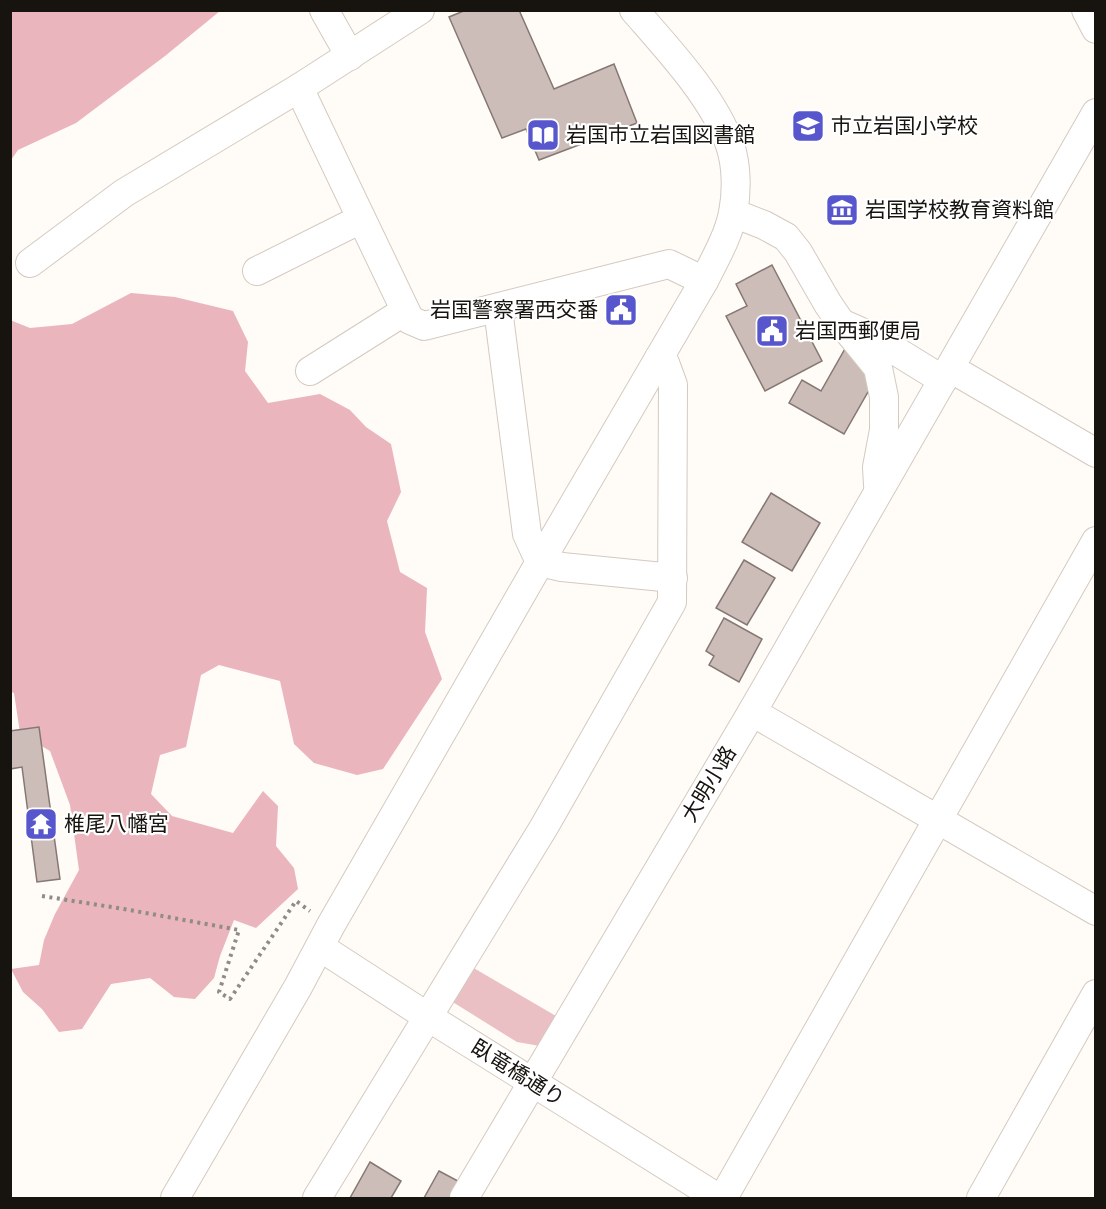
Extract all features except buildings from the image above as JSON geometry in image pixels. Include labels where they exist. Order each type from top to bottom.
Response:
[{"type":"street","points":[[324,10],[350,56]]},
{"type":"street","points":[[30,263],[124,193],[350,56],[420,10]]},
{"type":"street","points":[[175,1198],[540,561],[704,281],[724,241],[733,213],[736,174],[730,145],[713,109],[634,10]]},
{"type":"street","points":[[1086,10],[1095,29]]},
{"type":"street","points":[[298,88],[410,320],[424,326],[669,264],[704,281]]},
{"type":"street","name":"大明小路","points":[[464,1198],[752,712],[1095,113]]},
{"type":"street","points":[[733,213],[764,225],[786,237],[798,252],[841,323],[878,368],[884,397],[884,430],[877,467],[878,490]]},
{"type":"street","points":[[257,271],[361,219]]},
{"type":"street","points":[[498,309],[527,534],[540,561],[562,567],[672,578]]},
{"type":"street","points":[[310,371],[405,311]]},
{"type":"street","points":[[841,323],[947,374],[1095,453]]},
{"type":"street","points":[[317,1198],[544,827],[672,602],[673,385],[665,363],[659,358]]},
{"type":"street","points":[[723,1198],[1095,541]]},
{"type":"street","points":[[752,712],[1095,911]]},
{"type":"street","name":"臥竜橋通り","points":[[326,936],[428,1017],[717,1198]]},
{"type":"street","points":[[981,1198],[1095,994]]},
{"type":"path","points":[[42,896],[239,930],[219,992],[230,999],[296,901],[326,936]]},
{"type":"shaded area","points":[[11,10],[220,11],[76,123],[18,150],[11,160]]},
{"type":"shaded area","points":[[131,293],[175,297],[233,311],[248,342],[245,371],[268,403],[320,394],[350,410],[366,427],[391,444],[401,492],[387,521],[400,572],[427,588],[425,632],[442,679],[383,769],[357,775],[314,763],[294,744],[280,681],[219,665],[201,675],[186,747],[160,755],[151,794],[172,816],[233,833],[263,791],[278,806],[276,846],[294,868],[298,889],[256,928],[234,920],[214,978],[195,999],[174,997],[150,978],[111,984],[82,1029],[59,1032],[42,1009],[23,992],[11,969],[39,965],[44,940],[79,870],[70,805],[50,751],[20,733],[14,693],[11,692],[10,320],[30,328],[72,324]]},
{"type":"shaded area","points":[[472,967],[556,1016],[540,1046],[517,1042],[451,1001]]},
{"type":"place","name":"市立岩国小学校","points":[[808,126]]},
{"type":"place","name":"岩国市立岩国図書館","points":[[543,135]]},
{"type":"place","name":"岩国学校教育資料館","points":[[842,210]]},
{"type":"place","name":"岩国警察署西交番","points":[[621,310]]},
{"type":"place","name":"岩国西郵便局","points":[[772,331]]},
{"type":"place","name":"椎尾八幡宮","points":[[41,824]]}]
